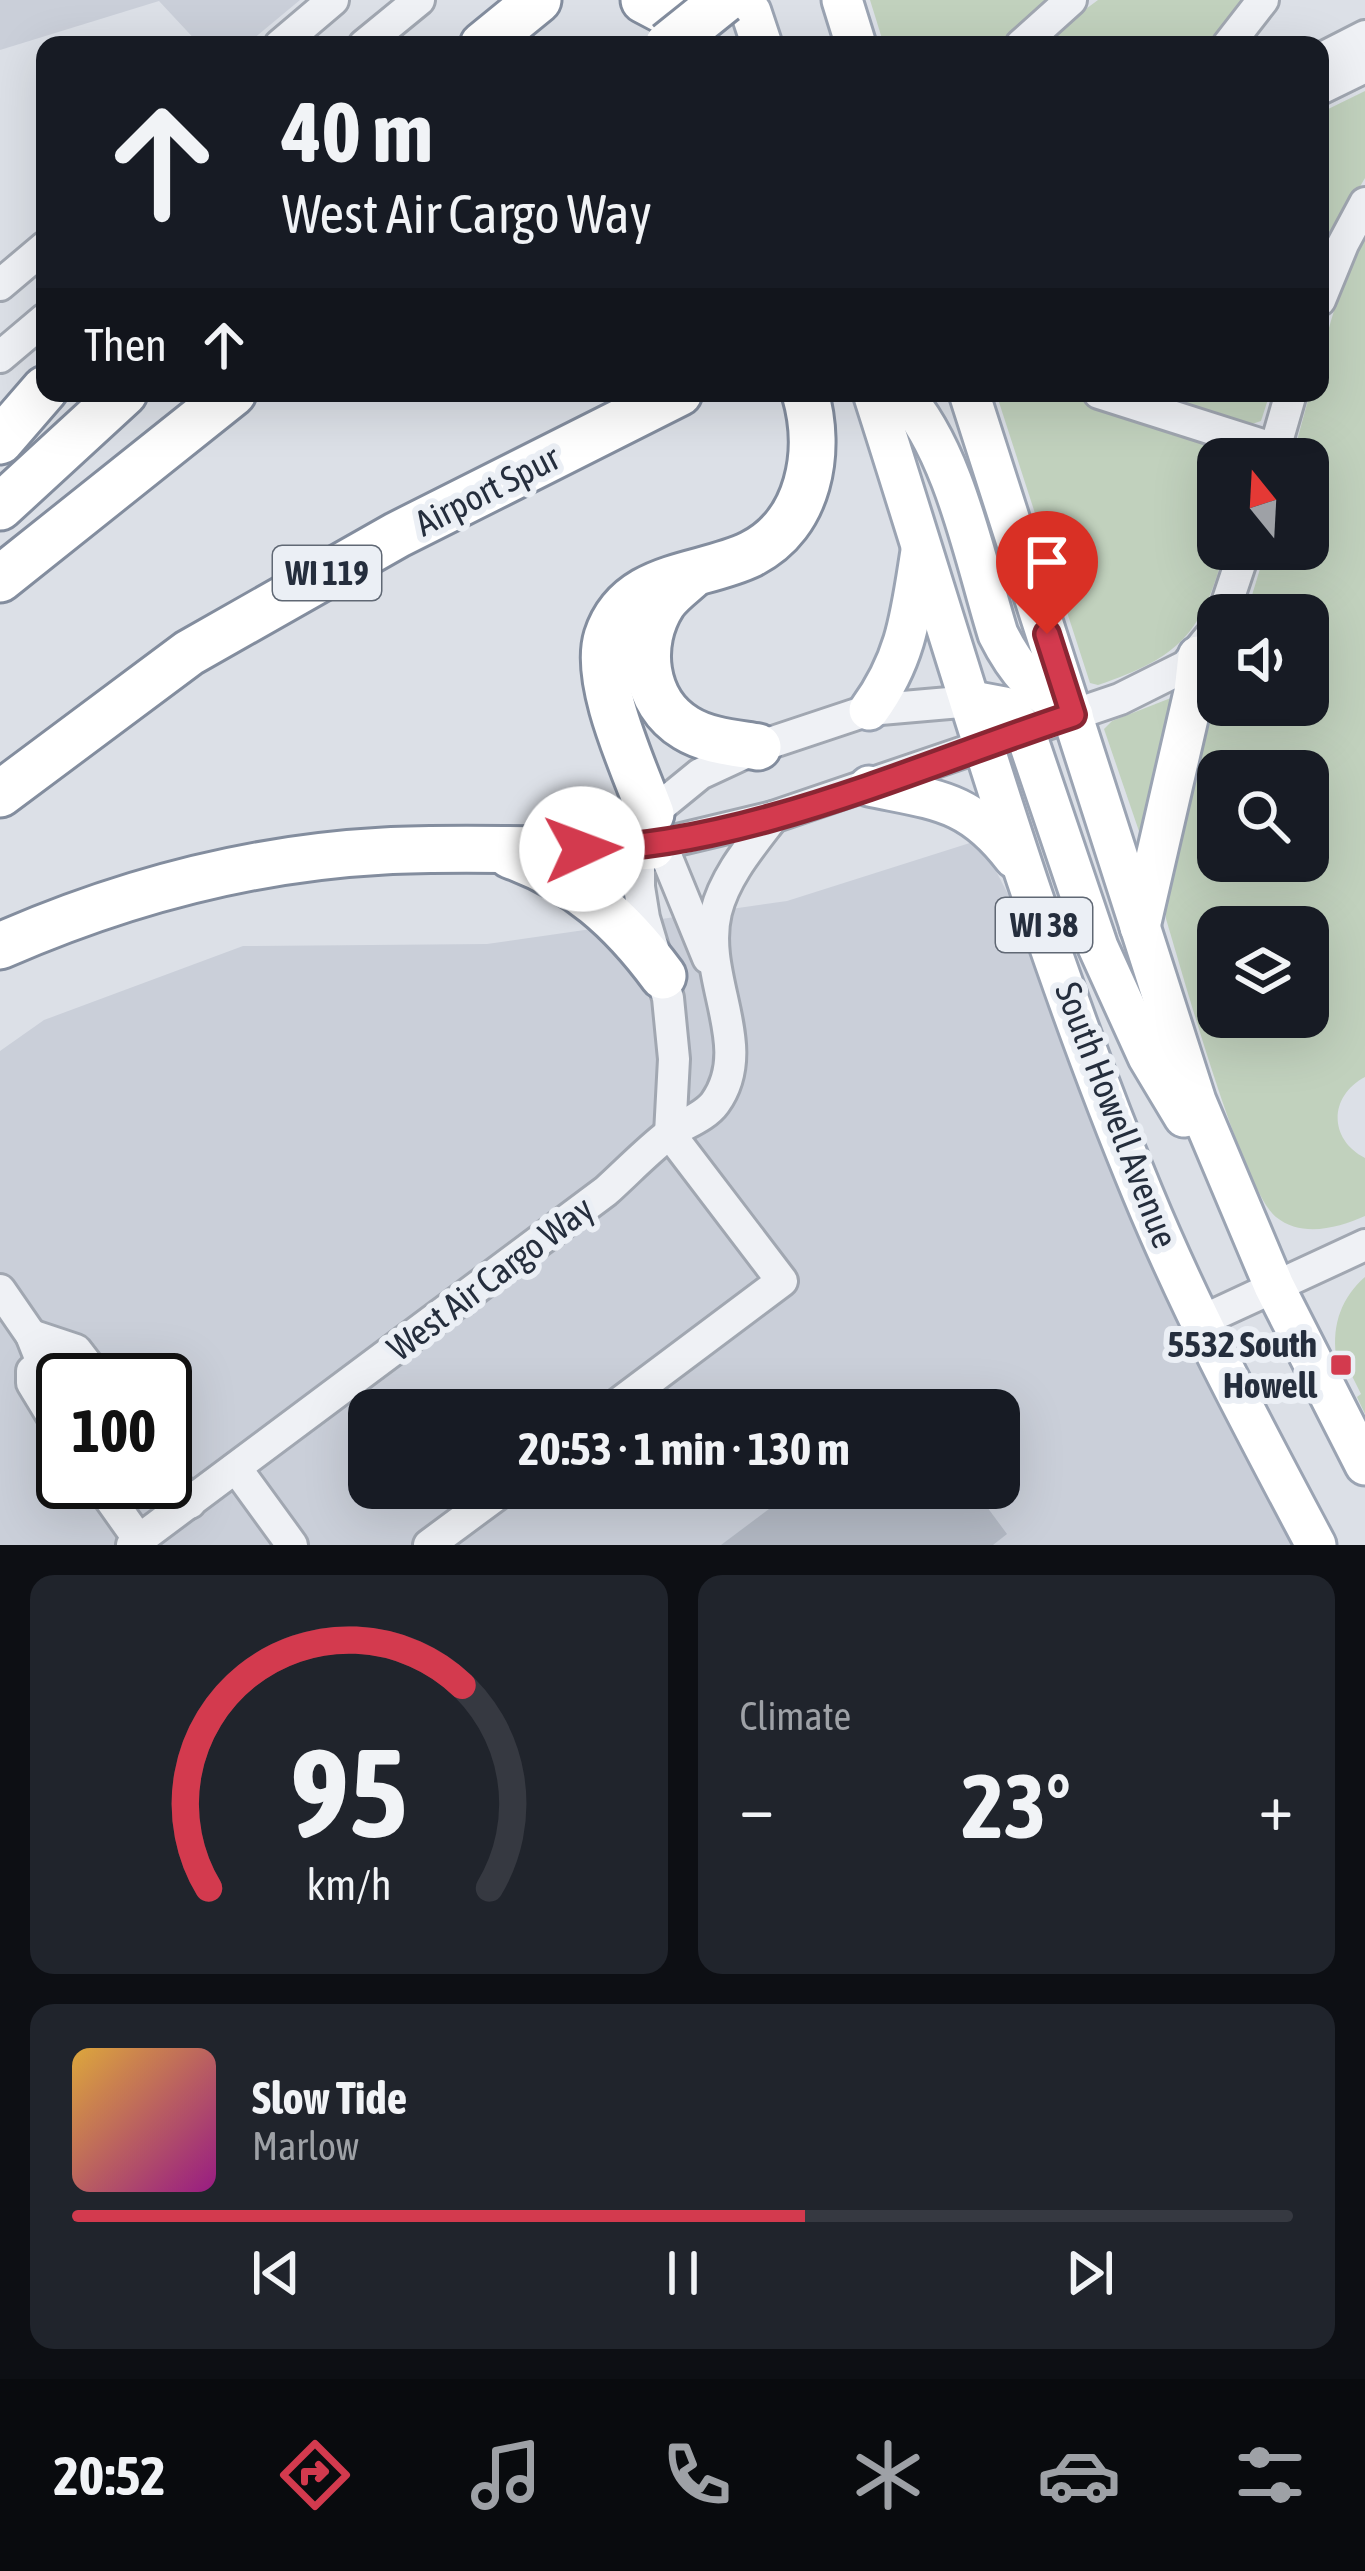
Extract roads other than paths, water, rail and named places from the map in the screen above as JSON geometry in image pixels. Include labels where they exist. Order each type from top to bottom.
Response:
[{"type":"highway","points":[[494,36],[538,0]]},
{"type":"highway","points":[[658,18],[746,19]]},
{"type":"highway","points":[[0,441],[36,401]]},
{"type":"highway","points":[[0,507],[114,402]]},
{"type":"highway","points":[[0,579],[222,402]]},
{"type":"highway","name":"Airport Spur","points":[[0,794],[208,642],[397,535],[662,402]]},
{"type":"highway","points":[[0,946],[133,896],[254,866],[380,851],[496,850],[651,830],[615,713],[605,669],[606,640],[620,611],[641,591],[664,579],[754,553],[791,520],[807,485],[814,447],[806,402]]},
{"type":"highway","points":[[692,574],[664,601],[649,632],[646,670],[659,702],[684,727],[719,741],[758,747]]},
{"type":"highway","points":[[496,850],[552,872],[588,894],[630,934],[663,976]]},
{"type":"main road","points":[[842,0],[853,36]]},
{"type":"main road","name":"South Howell Avenue","points":[[876,402],[1026,874],[1123,1144],[1201,1322],[1316,1545]]},
{"type":"main road","points":[[910,402],[947,473],[998,634],[1016,668],[1039,693],[1073,715]]},
{"type":"main road","name":"WI 38","points":[[972,402],[1196,1101],[1274,1286],[1365,1465]]},
{"type":"main road","points":[[868,710],[891,679],[905,644],[922,546]]},
{"type":"main road","points":[[1140,928],[1197,681]]},
{"type":"main road","points":[[972,701],[1004,707],[1024,731],[1114,984],[1148,1057],[1239,1209]]},
{"type":"main road","points":[[869,786],[943,802],[973,814],[993,830],[1026,874]]},
{"type":"street","points":[[291,36],[333,0]]},
{"type":"street","points":[[375,36],[419,0]]},
{"type":"street","points":[[1031,36],[1071,0]]},
{"type":"street","points":[[1235,36],[1261,3]]},
{"type":"street","points":[[1329,54],[1365,36]]},
{"type":"street","points":[[1329,85],[1365,68]]},
{"type":"street","points":[[1329,278],[1365,203]]},
{"type":"street","points":[[0,285],[36,255]]},
{"type":"street","points":[[0,357],[36,327]]},
{"type":"street","points":[[1125,402],[1228,438]]},
{"type":"street","points":[[1278,438],[1288,402]]},
{"type":"street","points":[[651,830],[773,817],[869,786],[1145,690],[1172,676],[1197,652]]},
{"type":"street","points":[[638,1389],[782,1281],[670,1133],[674,1059],[663,976],[639,887],[639,863],[651,830],[700,774],[758,747],[868,710],[972,701]]},
{"type":"street","name":"West Air Cargo Way","points":[[159,1526],[606,1190],[670,1133],[713,1107],[729,1076],[727,1015],[713,969],[715,915],[728,883],[773,817]]},
{"type":"street","points":[[651,830],[713,969]]},
{"type":"street","points":[[1201,1322],[1365,1245]]},
{"type":"street","points":[[0,1290],[38,1353]]},
{"type":"street","points":[[31,1335],[54,1353]]},
{"type":"street","points":[[31,1335],[78,1353]]},
{"type":"street","points":[[31,1335],[36,1390]]},
{"type":"street","points":[[236,1468],[286,1543]]},
{"type":"street","points":[[429,1545],[478,1509]]},
{"type":"place","name":"5532 South Howell","points":[[1341,1365]]}]
